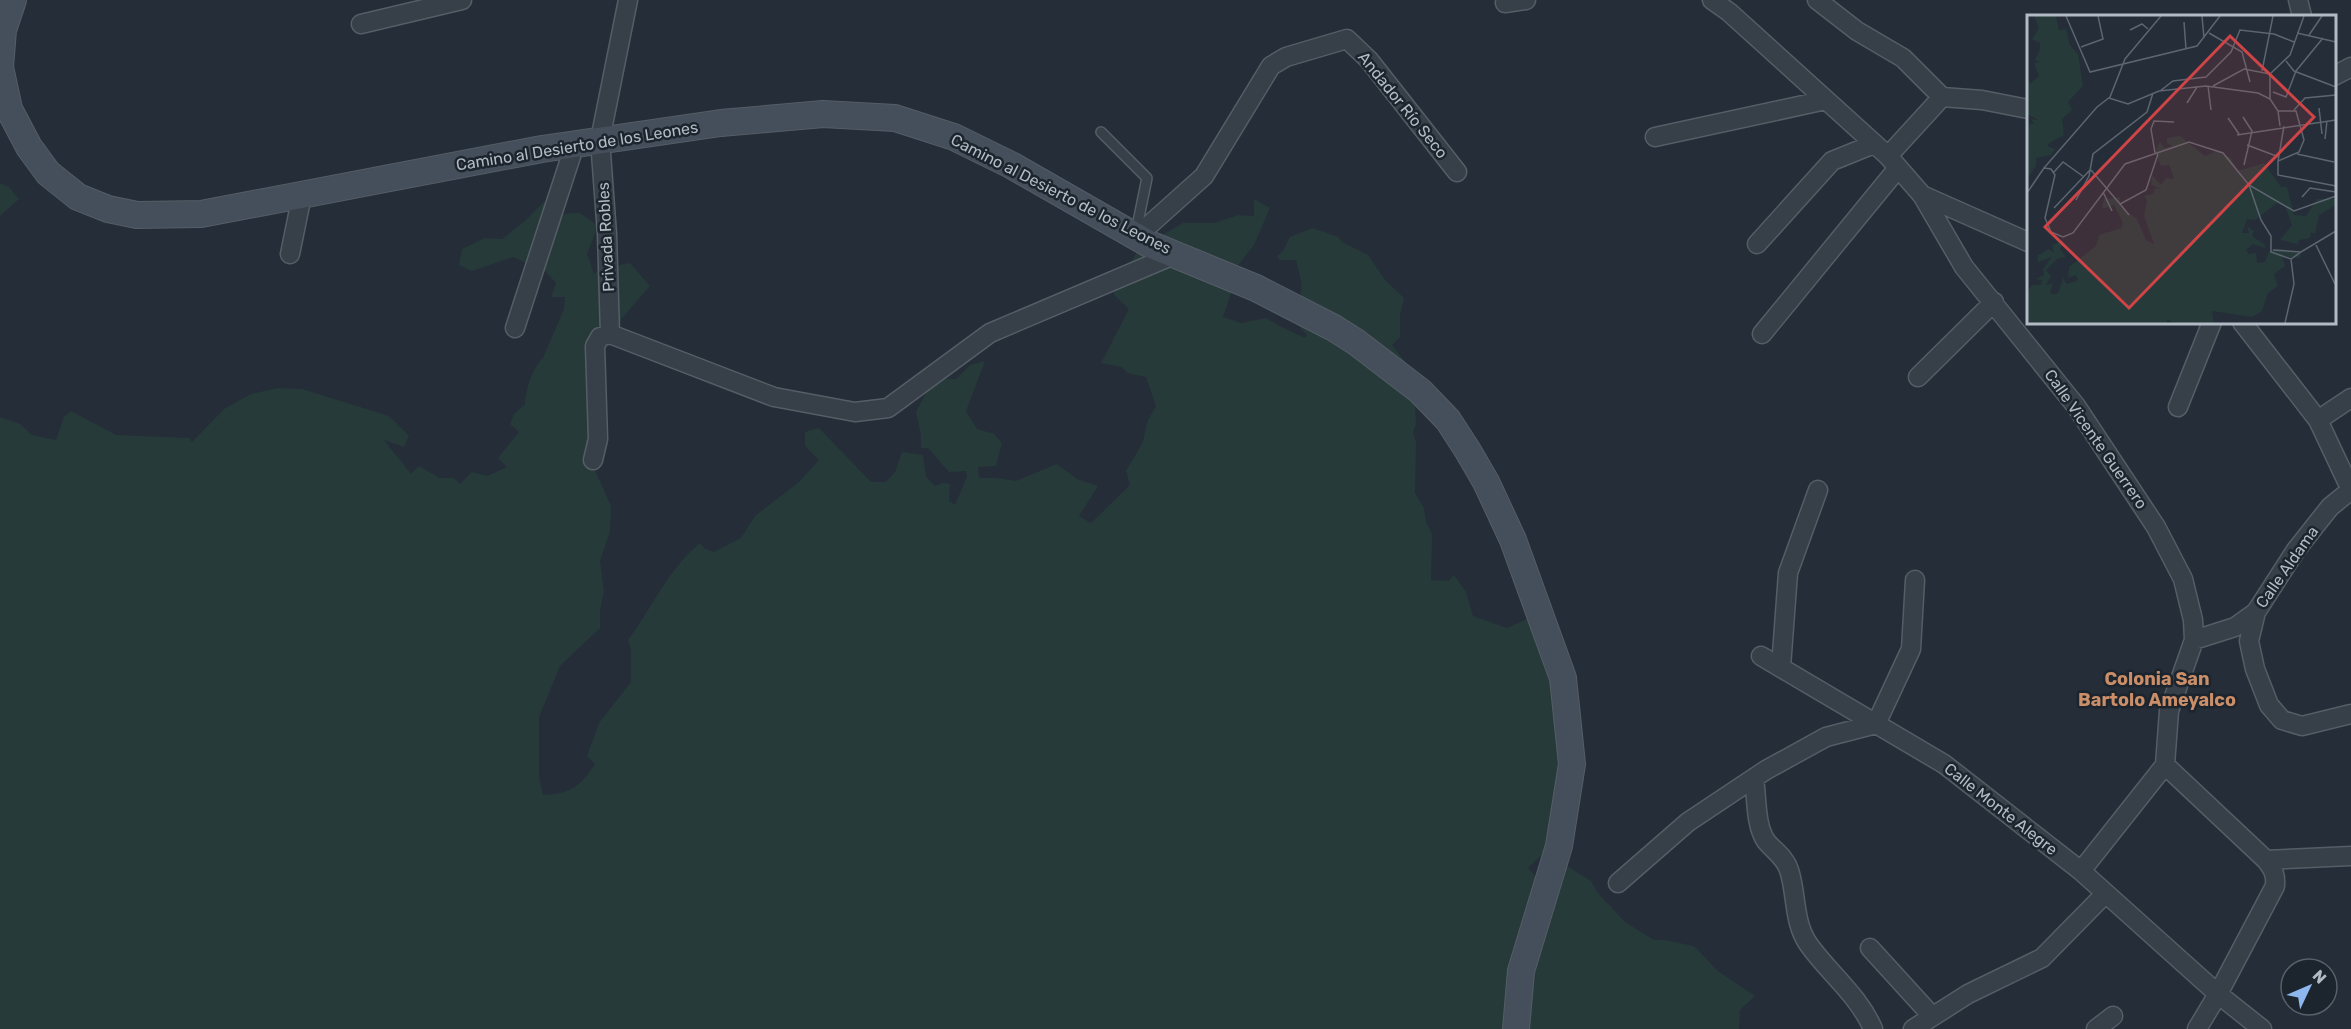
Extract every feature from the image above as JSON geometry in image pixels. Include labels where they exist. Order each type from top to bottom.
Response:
[{"type":"main road","name":"Camino al Desierto de los Leones","points":[[13,0],[3,30],[0,67],[9,108],[29,147],[48,173],[78,197],[108,209],[137,215],[201,214],[588,142],[721,123],[823,114],[895,118],[954,137],[1002,160],[1138,238],[1256,288],[1334,328],[1356,342],[1420,391],[1448,420],[1468,452],[1486,482],[1513,540],[1563,678],[1572,764],[1559,846],[1521,971],[1516,1029]]},
{"type":"street","points":[[361,24],[462,0]]},
{"type":"street","points":[[515,328],[588,142],[628,0]]},
{"type":"street","points":[[1504,3],[1526,0]]},
{"type":"street","name":"Calle Vicente Guerrero","points":[[1712,0],[1729,12],[1887,156],[1922,195],[1964,267],[2076,405],[2156,527],[2183,579],[2193,620],[2194,640]]},
{"type":"street","points":[[1817,0],[1857,31],[1904,58],[1942,97],[1982,100],[2027,109]]},
{"type":"street","points":[[2298,0],[2302,15]]},
{"type":"street","name":"Andador Río Seco","points":[[1138,238],[1147,227],[1204,176],[1271,66],[1286,57],[1347,39],[1369,60],[1457,172]]},
{"type":"street","points":[[2336,75],[2351,67]]},
{"type":"street","points":[[1762,334],[1887,156],[1942,97]]},
{"type":"street","points":[[1655,137],[1826,100]]},
{"type":"street","name":"Privada Robles","points":[[588,142],[607,234],[605,335],[595,346],[598,438],[593,460]]},
{"type":"street","points":[[1757,244],[1832,161],[1887,156]]},
{"type":"street","points":[[290,254],[302,195]]},
{"type":"street","points":[[1922,195],[2027,242]]},
{"type":"street","points":[[605,335],[774,397],[855,412],[888,408],[990,333],[1176,254]]},
{"type":"street","points":[[1918,376],[1994,302]]},
{"type":"street","points":[[2178,407],[2211,324]]},
{"type":"street","points":[[2244,324],[2318,420],[2351,490]]},
{"type":"street","points":[[2318,420],[2351,398]]},
{"type":"street","points":[[1781,667],[1788,573],[1818,490]]},
{"type":"street","name":"Calle Aldama","points":[[2194,640],[2235,627],[2256,612],[2296,550],[2330,507],[2351,490]]},
{"type":"street","points":[[1618,883],[1688,822],[1754,778],[1827,737],[1876,724],[1911,649],[1915,580]]},
{"type":"street","points":[[2256,612],[2249,641],[2255,669],[2269,705],[2282,720],[2302,726],[2351,714]]},
{"type":"street","points":[[2081,871],[2165,765],[2169,711],[2194,640]]},
{"type":"street","name":"Calle Monte Alegre","points":[[1761,656],[1944,764],[2081,871],[2218,994],[2262,1029]]},
{"type":"street","points":[[2165,765],[2266,860],[2273,870],[2275,886],[2197,1029]]},
{"type":"street","points":[[1754,778],[1760,828],[1766,841],[1783,858],[1789,868],[1800,929],[1808,944],[1862,1008],[1873,1029]]},
{"type":"street","points":[[2266,860],[2351,856]]},
{"type":"street","points":[[1913,1029],[1968,994],[2042,958],[2105,894]]},
{"type":"street","points":[[1869,948],[1932,1016]]},
{"type":"street","points":[[2096,1029],[2113,1016]]},
{"type":"lane","points":[[1101,132],[1148,178],[1138,238]]},
{"type":"shaded area","points":[[0,183],[9,187],[19,199],[1,215],[0,220]]},
{"type":"shaded area","points":[[1254,199],[1270,208],[1254,245],[1233,272],[1233,287],[1223,317],[1241,323],[1266,318],[1305,338],[1307,335],[1295,319],[1301,288],[1296,260],[1280,260],[1277,256],[1283,251],[1290,237],[1312,228],[1338,237],[1344,243],[1368,255],[1385,280],[1404,298],[1400,315],[1400,337],[1392,345],[1417,377],[1414,390],[1416,424],[1413,432],[1416,442],[1415,493],[1424,508],[1426,522],[1432,534],[1431,580],[1448,581],[1454,575],[1466,592],[1473,616],[1507,628],[1527,619],[1543,602],[1555,614],[1545,632],[1566,826],[1575,834],[1569,840],[1553,844],[1528,868],[1542,883],[1567,866],[1591,881],[1597,892],[1625,922],[1654,940],[1694,946],[1718,971],[1755,996],[1740,1010],[1739,1029],[0,1029],[0,417],[20,424],[32,435],[56,440],[64,417],[71,411],[116,435],[189,438],[192,442],[224,409],[251,394],[278,388],[302,389],[389,416],[409,436],[404,447],[384,440],[411,474],[419,466],[440,478],[454,478],[460,484],[472,472],[487,476],[507,467],[498,458],[519,432],[510,424],[514,414],[525,404],[530,379],[543,358],[564,309],[565,297],[551,297],[556,283],[546,272],[513,257],[472,271],[459,265],[462,249],[485,238],[502,239],[545,201],[558,214],[580,213],[598,226],[587,254],[594,274],[600,269],[630,263],[650,286],[595,349],[599,404],[606,411],[600,416],[594,468],[611,506],[610,532],[600,561],[604,591],[600,611],[600,628],[560,666],[539,717],[539,777],[543,795],[561,793],[580,783],[595,764],[587,756],[599,723],[631,682],[631,649],[628,640],[669,577],[700,543],[705,549],[714,552],[741,538],[755,516],[799,482],[819,460],[805,446],[805,432],[819,428],[871,482],[886,482],[895,472],[902,452],[923,455],[926,477],[935,486],[943,483],[950,484],[949,501],[955,505],[967,477],[966,471],[949,472],[928,448],[921,448],[916,412],[934,378],[956,379],[970,365],[985,361],[966,411],[977,429],[994,434],[1002,443],[996,466],[978,467],[979,478],[1016,481],[1057,464],[1077,479],[1098,486],[1079,516],[1091,523],[1130,485],[1126,471],[1143,442],[1147,422],[1156,406],[1146,377],[1127,373],[1122,367],[1101,363],[1129,309],[1114,295],[1112,279],[1132,261],[1143,240],[1153,240],[1183,223],[1214,223],[1238,215],[1254,216]]},
{"type":"district","name":"Colonia San Bartolo Ameyalco","points":[[2157,689]]}]
